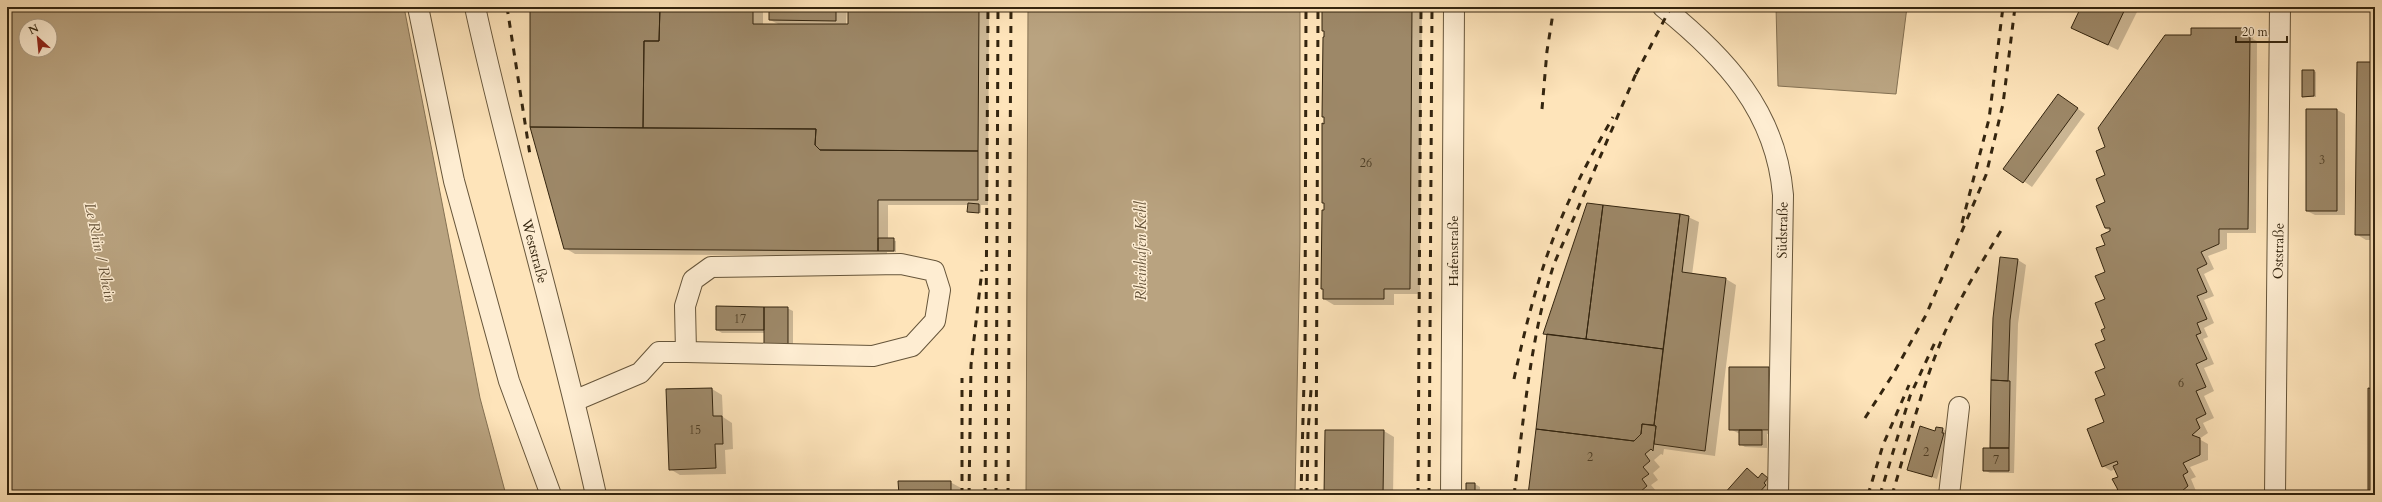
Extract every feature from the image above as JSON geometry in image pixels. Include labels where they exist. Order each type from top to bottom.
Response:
[{"type":"street","points":[[418,7],[454,181],[504,365],[551,495]]},
{"type":"street","name":"Weststraße","points":[[475,7],[500,118],[574,401],[596,495]]},
{"type":"street","name":"Hafenstraße","points":[[1451,495],[1454,7]]},
{"type":"street","name":"Südstraße","points":[[1663,7],[1726,64],[1740,80],[1753,102],[1777,155],[1783,195],[1778,495]]},
{"type":"street","name":"Oststraße","points":[[2275,495],[2280,7]]},
{"type":"street","points":[[574,401],[640,373],[659,352],[873,356],[912,346],[935,321],[940,290],[934,271],[901,264],[711,267],[693,280],[685,306],[686,352]]},
{"type":"street","points":[[1949,495],[1959,407]]},
{"type":"water","name":"Le Rhin / Rhein","points":[[7,7],[404,7],[480,398],[506,495],[7,495]]},
{"type":"water","name":"Rheinhafen Kehl","points":[[1028,7],[1300,7],[1300,241],[1295,495],[1026,495]]},
{"type":"water","points":[[1776,7],[1907,7],[1896,94],[1778,86]]},
{"type":"building","points":[[530,7],[660,7],[659,41],[644,41],[643,128],[530,127]]},
{"type":"building","points":[[660,7],[753,7],[753,24],[848,24],[848,7],[979,7],[978,151],[820,150],[815,145],[816,129],[643,128],[644,41],[659,41]]},
{"type":"building","points":[[769,7],[836,7],[836,21],[769,20]]},
{"type":"building","points":[[1322,7],[1412,7],[1410,289],[1384,289],[1384,299],[1323,299],[1323,289],[1321,289],[1322,210],[1324,210],[1324,203],[1322,203],[1324,31],[1322,31]]},
{"type":"building","points":[[2081,7],[2126,7],[2108,45],[2071,28]]},
{"type":"building","points":[[2191,28],[2246,28],[2246,36],[2250,36],[2248,229],[2219,229],[2219,244],[2201,252],[2207,264],[2197,269],[2207,292],[2197,296],[2207,319],[2197,323],[2201,333],[2196,335],[2207,359],[2196,364],[2206,387],[2196,391],[2206,414],[2196,419],[2200,428],[2192,435],[2200,438],[2200,455],[2183,463],[2188,472],[2183,475],[2188,486],[2182,491],[2186,495],[2113,495],[2113,493],[2118,491],[2112,479],[2118,477],[2113,466],[2118,464],[2117,461],[2102,467],[2087,429],[2104,422],[2095,399],[2105,395],[2095,372],[2105,368],[2095,344],[2105,340],[2101,330],[2105,328],[2095,303],[2105,299],[2095,276],[2105,272],[2096,248],[2105,245],[2101,235],[2110,231],[2110,228],[2105,228],[2096,206],[2105,202],[2096,179],[2105,175],[2096,151],[2105,147],[2098,128],[2165,35],[2191,35]]},
{"type":"building","points":[[2357,62],[2375,62],[2375,235],[2355,235]]},
{"type":"building","points":[[2302,70],[2314,70],[2314,96],[2302,97]]},
{"type":"building","points":[[2058,94],[2078,108],[2023,183],[2003,169]]},
{"type":"building","points":[[2306,109],[2337,109],[2337,211],[2306,211]]},
{"type":"building","points":[[530,127],[816,129],[815,145],[820,150],[978,151],[978,200],[878,200],[878,251],[564,249]]},
{"type":"building","points":[[968,203],[979,204],[979,213],[967,212]]},
{"type":"building","points":[[1587,203],[1603,205],[1586,339],[1543,334]]},
{"type":"building","points":[[1603,205],[1680,214],[1663,349],[1586,339]]},
{"type":"building","points":[[1680,214],[1689,216],[1682,272],[1726,278],[1705,451],[1654,444],[1656,426],[1654,425]]},
{"type":"building","points":[[878,238],[894,238],[894,251],[878,251]]},
{"type":"building","points":[[2000,257],[2018,259],[2010,320],[2008,381],[1991,380],[1993,318]]},
{"type":"building","points":[[716,306],[764,307],[764,330],[716,330]]},
{"type":"building","points":[[764,307],[788,307],[788,344],[764,344]]},
{"type":"building","points":[[1547,334],[1663,349],[1654,425],[1642,424],[1641,434],[1634,441],[1536,429]]},
{"type":"building","points":[[1729,367],[1769,367],[1769,430],[1729,430]]},
{"type":"building","points":[[1991,380],[2010,381],[2009,448],[1990,448]]},
{"type":"building","points":[[712,388],[713,416],[722,416],[723,444],[715,444],[716,468],[669,470],[666,389]]},
{"type":"building","points":[[2368,388],[2375,389],[2375,495],[2368,495]]},
{"type":"building","points":[[1642,424],[1656,426],[1653,451],[1651,449],[1645,454],[1650,461],[1643,467],[1649,474],[1642,479],[1647,486],[1640,492],[1643,495],[1528,495],[1536,429],[1634,441],[1641,434]]},
{"type":"building","points":[[1920,426],[1935,431],[1936,427],[1943,428],[1942,433],[1944,433],[1932,477],[1907,470]]},
{"type":"building","points":[[1325,430],[1384,430],[1383,495],[1324,495]]},
{"type":"building","points":[[1739,430],[1762,430],[1762,445],[1739,445]]},
{"type":"building","points":[[1983,448],[2009,448],[2009,471],[1983,471]]},
{"type":"building","points":[[1747,468],[1758,478],[1762,473],[1768,478],[1764,483],[1766,485],[1757,495],[1723,495]]},
{"type":"building","points":[[898,481],[951,481],[951,495],[899,495]]},
{"type":"building","points":[[1466,483],[1475,483],[1475,495],[1466,495]]},
{"type":"building","points":[[646,493],[899,495],[646,495]]},
{"type":"railway","points":[[507,7],[530,155]]},
{"type":"railway","points":[[985,495],[988,7]]},
{"type":"railway","points":[[996,495],[998,7]]},
{"type":"railway","points":[[1008,495],[1011,7]]},
{"type":"railway","points":[[1301,495],[1305,343],[1306,7]]},
{"type":"railway","points":[[1316,495],[1318,7]]},
{"type":"railway","points":[[1418,495],[1421,7]]},
{"type":"railway","points":[[1429,495],[1432,7]]},
{"type":"railway","points":[[1542,109],[1547,51],[1554,7]]},
{"type":"railway","points":[[1636,74],[1671,7]]},
{"type":"railway","points":[[1962,223],[1989,119],[2003,7]]},
{"type":"railway","points":[[1865,418],[1892,376],[1926,315],[1986,175],[2003,104],[2015,7]]},
{"type":"railway","points":[[1514,495],[1533,349],[1554,264],[1638,69]]},
{"type":"railway","points":[[1514,379],[1524,334],[1550,246],[1578,181],[1613,117]]},
{"type":"railway","points":[[1892,495],[1934,358],[1962,297],[2002,229]]},
{"type":"railway","points":[[969,495],[971,365],[982,270]]},
{"type":"railway","points":[[1880,495],[1910,396],[1936,340]]},
{"type":"railway","points":[[962,378],[962,495]]},
{"type":"railway","points":[[1868,495],[1883,445],[1909,385]]},
{"type":"railway","points":[[1307,495],[1308,432],[1311,390]]}]
